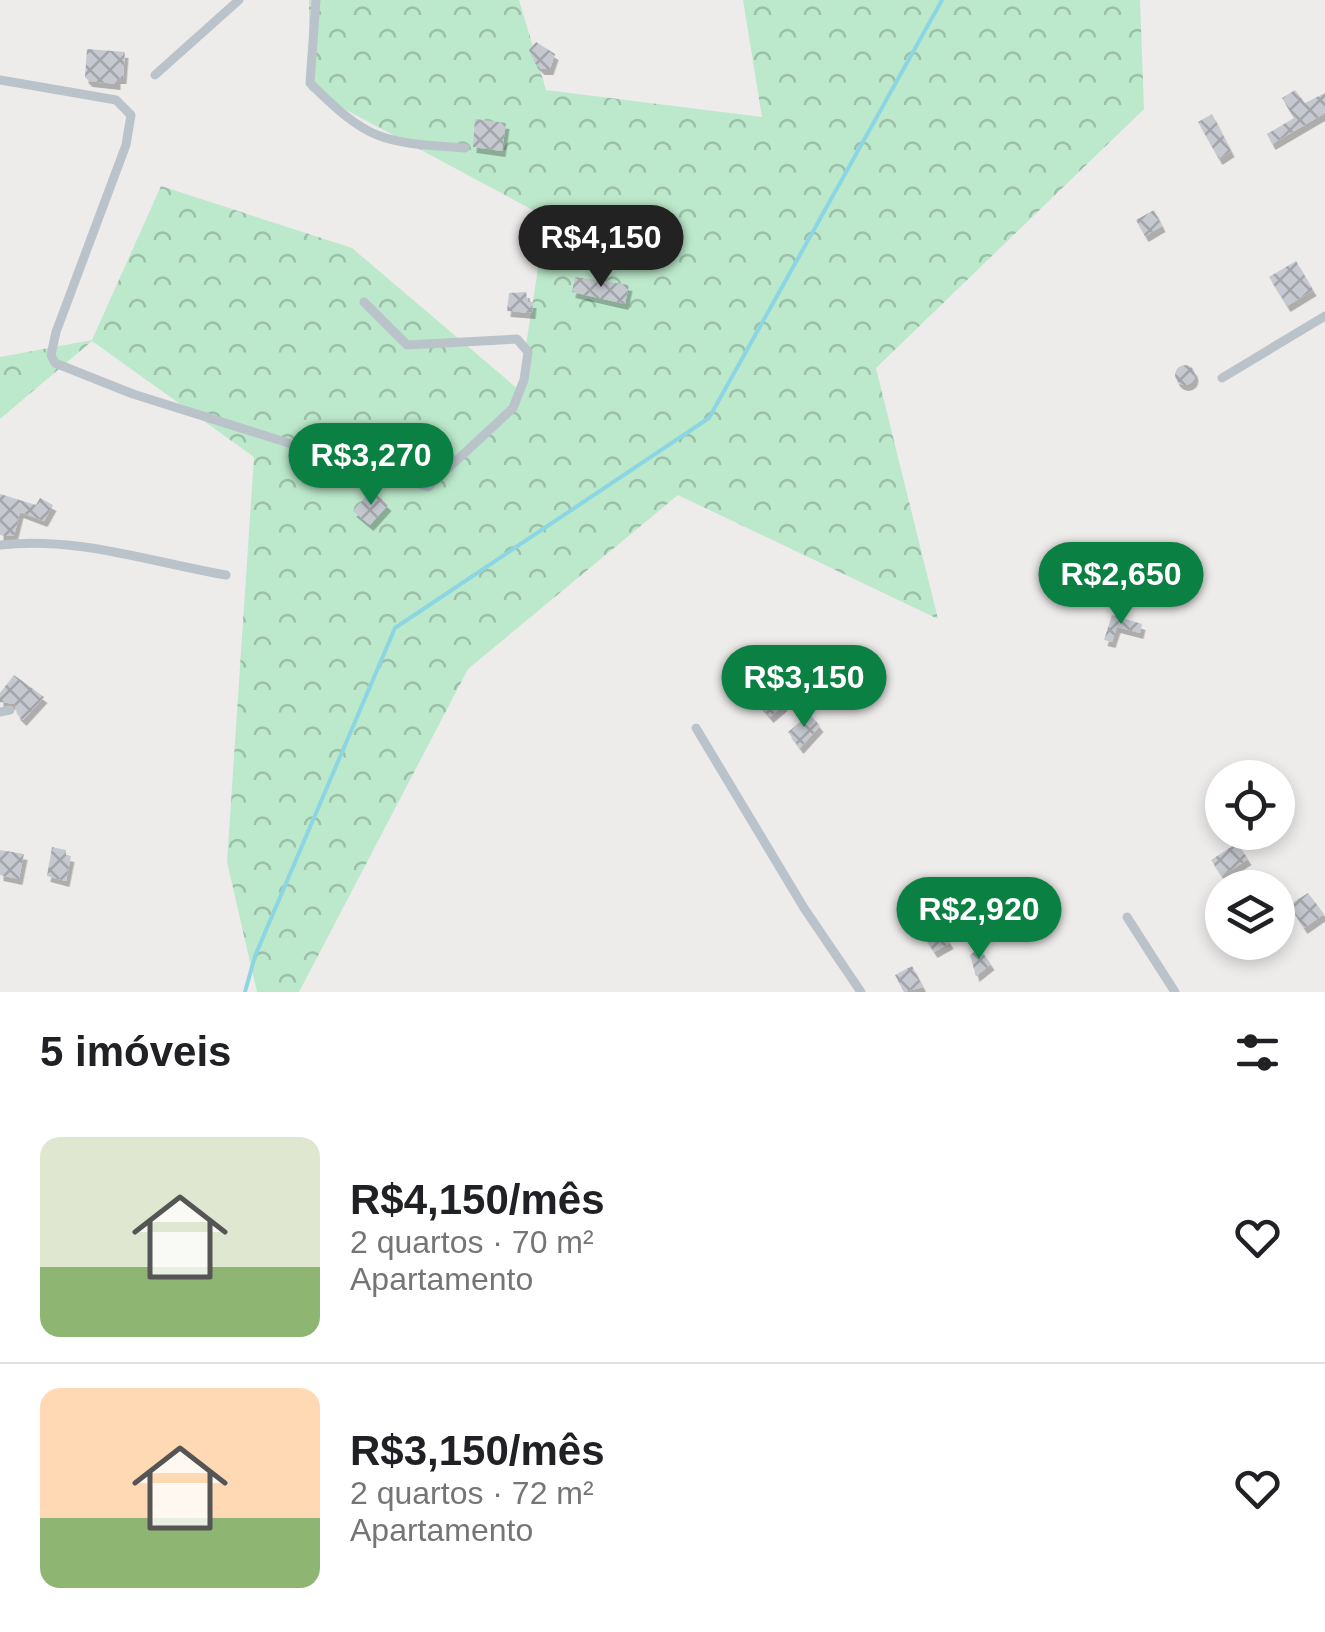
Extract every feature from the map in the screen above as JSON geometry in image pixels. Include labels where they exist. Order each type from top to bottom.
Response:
[{"type":"street","points":[[156,76],[239,0]]},
{"type":"street","points":[[316,0],[310,83],[352,126],[396,143],[465,148]]},
{"type":"street","points":[[0,80],[116,100],[132,115],[126,145],[56,332],[51,355],[55,363],[133,394],[428,487],[513,408],[528,352],[514,339],[407,345],[364,302]]},
{"type":"street","points":[[1222,378],[1325,316]]},
{"type":"street","points":[[0,546],[53,541],[82,544],[226,575]]},
{"type":"street","points":[[696,728],[804,908],[862,992]]},
{"type":"street","points":[[1128,917],[1175,992]]},
{"type":"green space","points":[[309,0],[519,0],[546,90],[762,117],[743,0],[1140,0],[1144,109],[876,368],[938,619],[678,495],[468,669],[299,992],[257,992],[227,862],[254,457],[92,341],[0,419],[0,357],[92,340],[161,186],[352,248],[519,390],[546,217],[309,90]]},
{"type":"building","points":[[536,42],[555,54],[550,69],[541,69],[535,63],[529,50]]},
{"type":"building","points":[[87,49],[125,52],[123,78],[117,78],[117,84],[89,81],[85,77]]},
{"type":"building","points":[[1295,90],[1305,103],[1325,93],[1325,113],[1272,144],[1267,134],[1294,118],[1282,98]]},
{"type":"building","points":[[1212,114],[1231,151],[1219,159],[1198,122]]},
{"type":"building","points":[[475,119],[506,123],[502,151],[473,147]]},
{"type":"building","points":[[1154,210],[1162,226],[1145,236],[1136,220]]},
{"type":"building","points":[[601,234],[622,239],[618,257],[582,249],[584,240],[599,244]]},
{"type":"building","points":[[1296,261],[1313,290],[1287,306],[1269,277]]},
{"type":"building","points":[[575,277],[629,285],[625,304],[572,292]]},
{"type":"building","points":[[526,292],[528,302],[533,302],[532,313],[507,311],[509,293]]},
{"type":"building","points":[[1185,365],[1195,375],[1185,385],[1175,375]]},
{"type":"building","points":[[372,490],[388,505],[370,525],[353,511]]},
{"type":"building","points":[[0,494],[36,505],[40,498],[53,505],[44,521],[20,512],[14,536],[0,535]]},
{"type":"building","points":[[1112,615],[1142,624],[1140,633],[1117,627],[1112,642],[1104,640]]},
{"type":"building","points":[[14,675],[44,697],[23,720],[15,704],[0,702],[0,693]]},
{"type":"building","points":[[774,692],[784,705],[770,717],[759,704]]},
{"type":"building","points":[[810,714],[820,726],[800,748],[788,732]]},
{"type":"building","points":[[52,847],[66,850],[66,855],[71,856],[66,881],[47,876]]},
{"type":"building","points":[[0,850],[24,854],[19,879],[0,875]]},
{"type":"building","points":[[1226,850],[1242,850],[1248,859],[1231,870],[1218,870],[1211,860]]},
{"type":"building","points":[[1308,893],[1324,914],[1304,928],[1295,914],[1295,901]]},
{"type":"building","points":[[979,899],[979,939],[970,939],[968,909]]},
{"type":"building","points":[[939,925],[950,943],[934,952],[923,935]]},
{"type":"building","points":[[979,948],[991,964],[976,976],[970,955]]},
{"type":"building","points":[[912,966],[923,987],[904,992],[895,975]]},
{"type":"waterway","points":[[245,992],[255,956],[395,628],[709,418],[942,0]]}]
